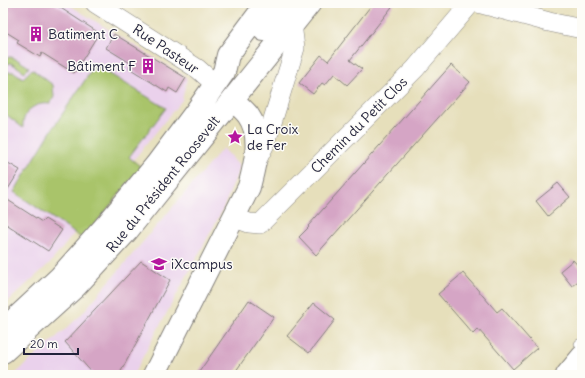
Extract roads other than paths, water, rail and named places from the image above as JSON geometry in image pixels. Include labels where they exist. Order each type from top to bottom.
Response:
[{"type":"main road","name":"Rue du Président Roosevelt","points":[[3,330],[60,277],[108,223],[160,159],[220,78],[228,55],[267,3]]},
{"type":"main road","points":[[154,375],[250,187],[256,164],[257,146],[254,130],[248,116],[232,100],[220,78],[239,63],[284,3]]},
{"type":"main road","points":[[292,24],[306,3]]},
{"type":"main road","name":"Rue du Président Roosevelt","points":[[3,352],[76,286],[127,231],[310,3]]},
{"type":"main road","points":[[567,375],[581,350]]},
{"type":"street","name":"Rue Pasteur","points":[[95,3],[198,69],[220,78]]},
{"type":"street","name":"Chemin du Petit Clos","points":[[235,218],[249,223],[260,224],[415,69],[471,3]]},
{"type":"street","points":[[478,3],[549,22],[582,29]]},
{"type":"street","points":[[256,164],[266,142],[295,48],[292,24]]},
{"type":"place","name":"Batiment C","points":[[36,34]]},
{"type":"place","name":"Bâtiment F","points":[[148,66]]},
{"type":"place","name":"La Croix de Fer","points":[[235,137]]},
{"type":"place","name":"iXcampus","points":[[159,264]]}]
